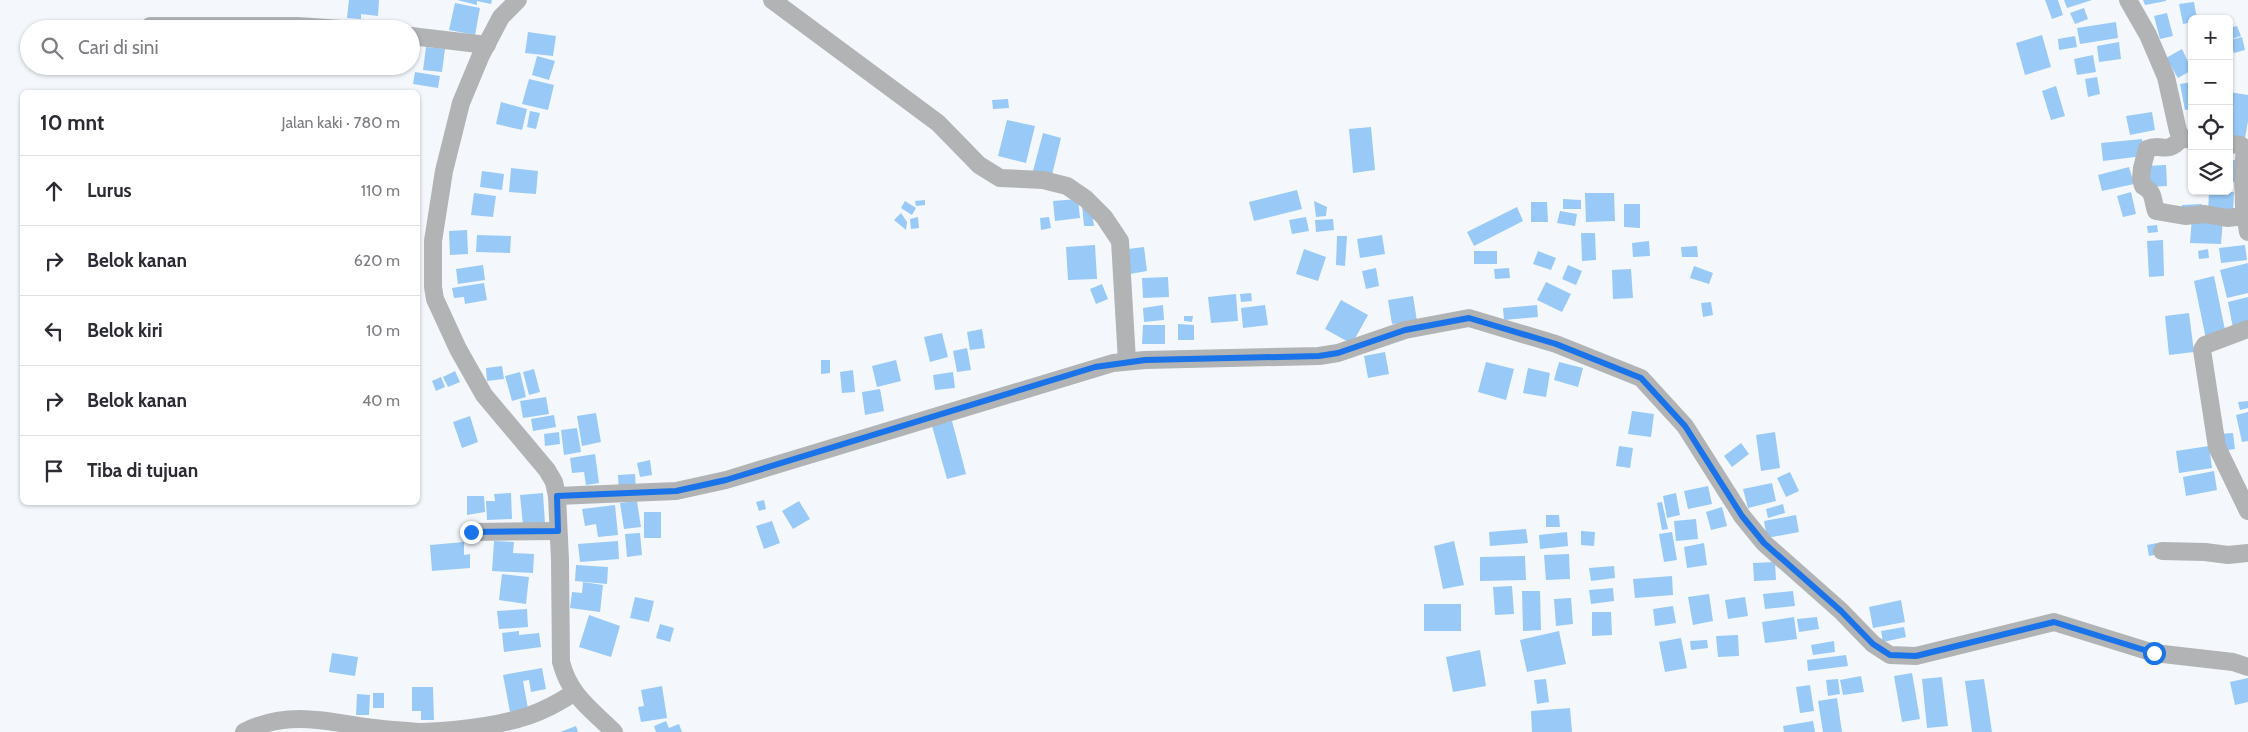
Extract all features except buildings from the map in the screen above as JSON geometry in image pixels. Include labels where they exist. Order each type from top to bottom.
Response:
[{"type":"street","points":[[518,0],[501,17],[461,103],[444,171],[433,241],[435,299],[458,349],[484,394],[547,470],[554,482],[557,496],[561,662],[565,677],[574,693],[614,732]]},
{"type":"street","points":[[772,0],[938,123],[978,165],[1000,178],[1043,180],[1067,186],[1086,199],[1104,217],[1120,241],[1126,361]]},
{"type":"street","points":[[2128,0],[2148,35],[2166,77],[2187,139],[2168,148],[2154,146],[2147,149],[2141,179],[2144,186],[2154,196],[2156,211],[2186,216],[2205,214],[2247,224],[2243,171],[2245,148],[2240,144],[2233,144]]},
{"type":"street","points":[[420,37],[487,45]]},
{"type":"street","points":[[557,496],[676,491],[726,480],[1095,367],[1126,361],[1319,356],[1338,353],[1405,330],[1469,318],[1556,344],[1641,378],[1685,426],[1742,516],[1764,543],[1841,611],[1873,644],[1890,655],[1916,656],[2054,622],[2154,653],[2232,662],[2248,667]]},
{"type":"street","points":[[2248,330],[2205,345],[2202,350],[2217,447],[2248,511]]},
{"type":"street","points":[[471,532],[558,531]]},
{"type":"street","points":[[2162,551],[2205,552],[2228,555],[2248,553]]},
{"type":"street","points":[[244,732],[257,725],[276,720],[314,718],[366,727],[420,732],[467,728],[522,718],[546,709],[574,693]]},
{"type":"route","points":[[471,532],[558,531],[557,496],[676,491],[726,480],[1113,363],[1145,360],[1319,356],[1338,353],[1405,330],[1469,318],[1556,344],[1641,378],[1685,426],[1742,516],[1764,543],[1841,611],[1873,644],[1890,655],[1900,657],[1921,655],[2054,622],[2154,653]]}]
